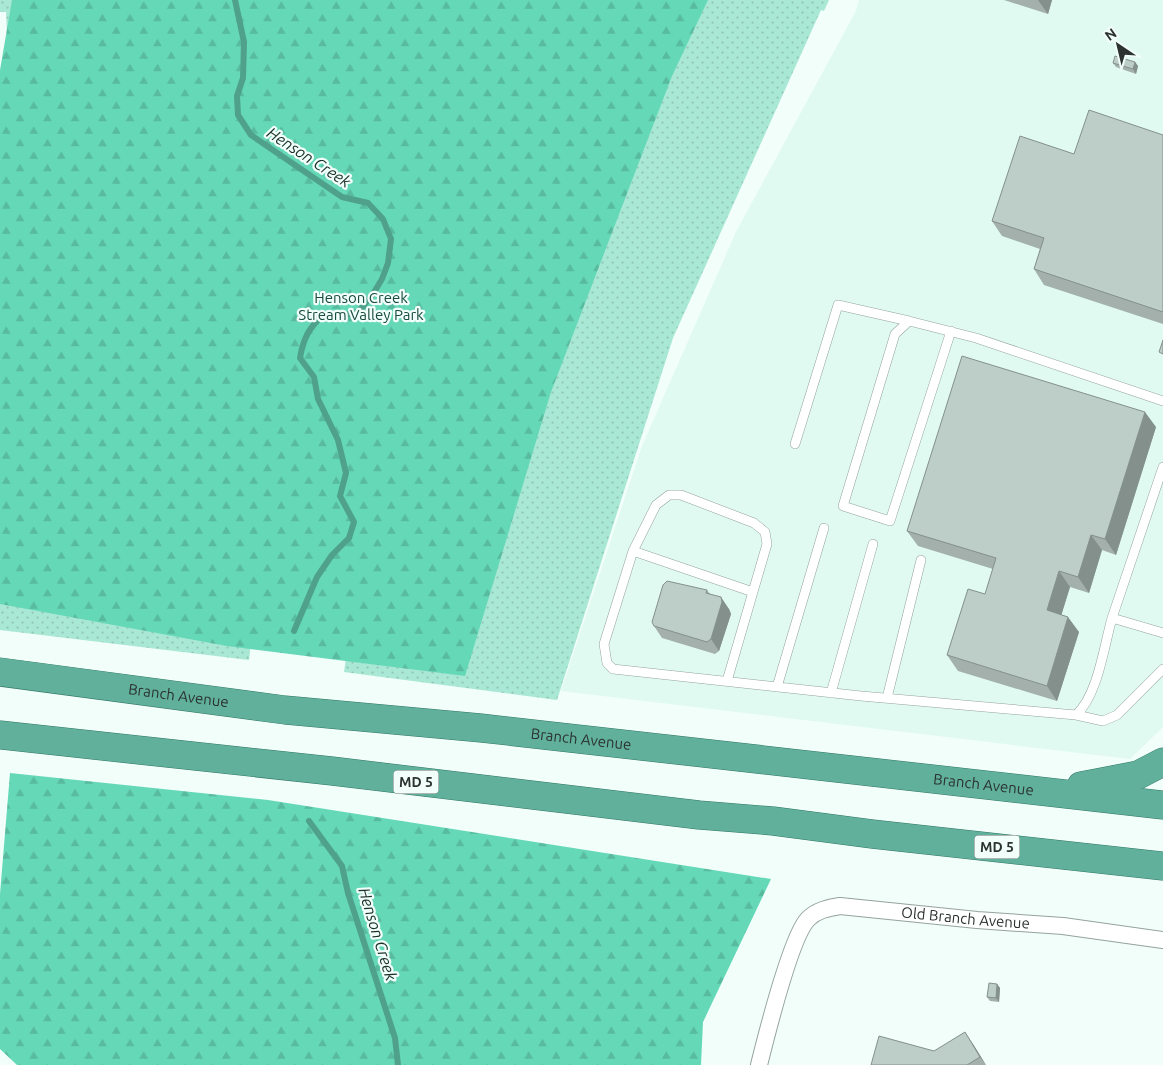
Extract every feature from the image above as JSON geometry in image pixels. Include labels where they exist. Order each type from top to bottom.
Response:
[{"type":"highway","name":"Branch Avenue","points":[[0,672],[285,710],[491,729],[1163,805]]},
{"type":"highway","name":"MD 5","points":[[0,735],[332,771],[698,816],[773,821],[872,834],[1094,856],[1163,866]]},
{"type":"highway","points":[[1047,791],[1119,779],[1138,774],[1163,762]]},
{"type":"street","name":"Old Branch Avenue","points":[[759,1065],[792,951],[807,920],[819,910],[840,906],[977,920],[1063,926],[1163,940]]},
{"type":"lane","points":[[795,444],[838,305],[976,338],[1163,401]]},
{"type":"lane","points":[[910,321],[895,334],[843,506],[890,521],[951,331]]},
{"type":"lane","points":[[1076,715],[1085,707],[1092,690],[1112,618],[1163,467]]},
{"type":"lane","points":[[728,681],[767,544],[765,532],[754,523],[681,495],[670,495],[656,505],[633,551],[604,644],[607,662],[613,669],[831,693],[1076,715],[1103,720],[1117,715],[1163,669]]},
{"type":"lane","points":[[777,687],[824,528]]},
{"type":"lane","points":[[831,693],[872,544]]},
{"type":"lane","points":[[633,551],[753,592]]},
{"type":"lane","points":[[888,698],[921,560]]},
{"type":"lane","points":[[1112,618],[1163,633]]},
{"type":"shaded area","points":[[859,0],[1163,0],[1163,727],[1130,759],[561,691],[642,446],[736,232],[856,11]]},
{"type":"green space","name":"Henson Creek Stream Valley Park","points":[[0,0],[829,0],[824,11],[821,10],[673,338],[557,700],[344,672],[352,614],[256,601],[249,660],[0,630],[0,425],[19,304],[6,12],[0,12]]},
{"type":"green space","name":"Henson Creek Stream Valley Park","points":[[12,0],[708,0],[672,76],[551,392],[465,676],[227,646],[0,604],[0,70]]},
{"type":"green space","points":[[10,773],[268,800],[771,879],[703,1022],[701,1065],[17,1065],[0,1049],[0,894]]},
{"type":"building","points":[[1115,56],[1135,62],[1133,69],[1113,63]]},
{"type":"building","points":[[1089,110],[1163,135],[1163,312],[1034,269],[1044,238],[992,221],[1020,136],[1074,154]]},
{"type":"building","points":[[1163,340],[1163,354],[1159,352]]},
{"type":"building","points":[[962,356],[1145,412],[1105,539],[1091,535],[1078,577],[1059,571],[1047,610],[1068,617],[1047,686],[947,655],[968,589],[985,594],[996,558],[907,531]]},
{"type":"building","points":[[667,581],[707,590],[706,593],[721,597],[722,602],[711,639],[707,642],[654,626],[652,622],[663,585]]},
{"type":"building","points":[[989,983],[997,984],[996,998],[987,997]]},
{"type":"building","points":[[965,1032],[980,1057],[967,1065],[871,1065],[879,1036],[934,1051]]},
{"type":"waterway","name":"Henson Creek","points":[[235,0],[244,42],[243,78],[237,96],[238,115],[251,135],[342,197],[368,203],[383,219],[391,239],[388,263],[382,279],[373,294],[358,312],[340,316],[323,315],[307,334],[301,351],[300,358],[314,377],[318,399],[338,440],[346,473],[340,496],[354,522],[349,538],[332,555],[317,577],[294,631]]},
{"type":"waterway","name":"Henson Creek","points":[[309,821],[342,866],[348,893],[395,1038],[398,1065]]}]
